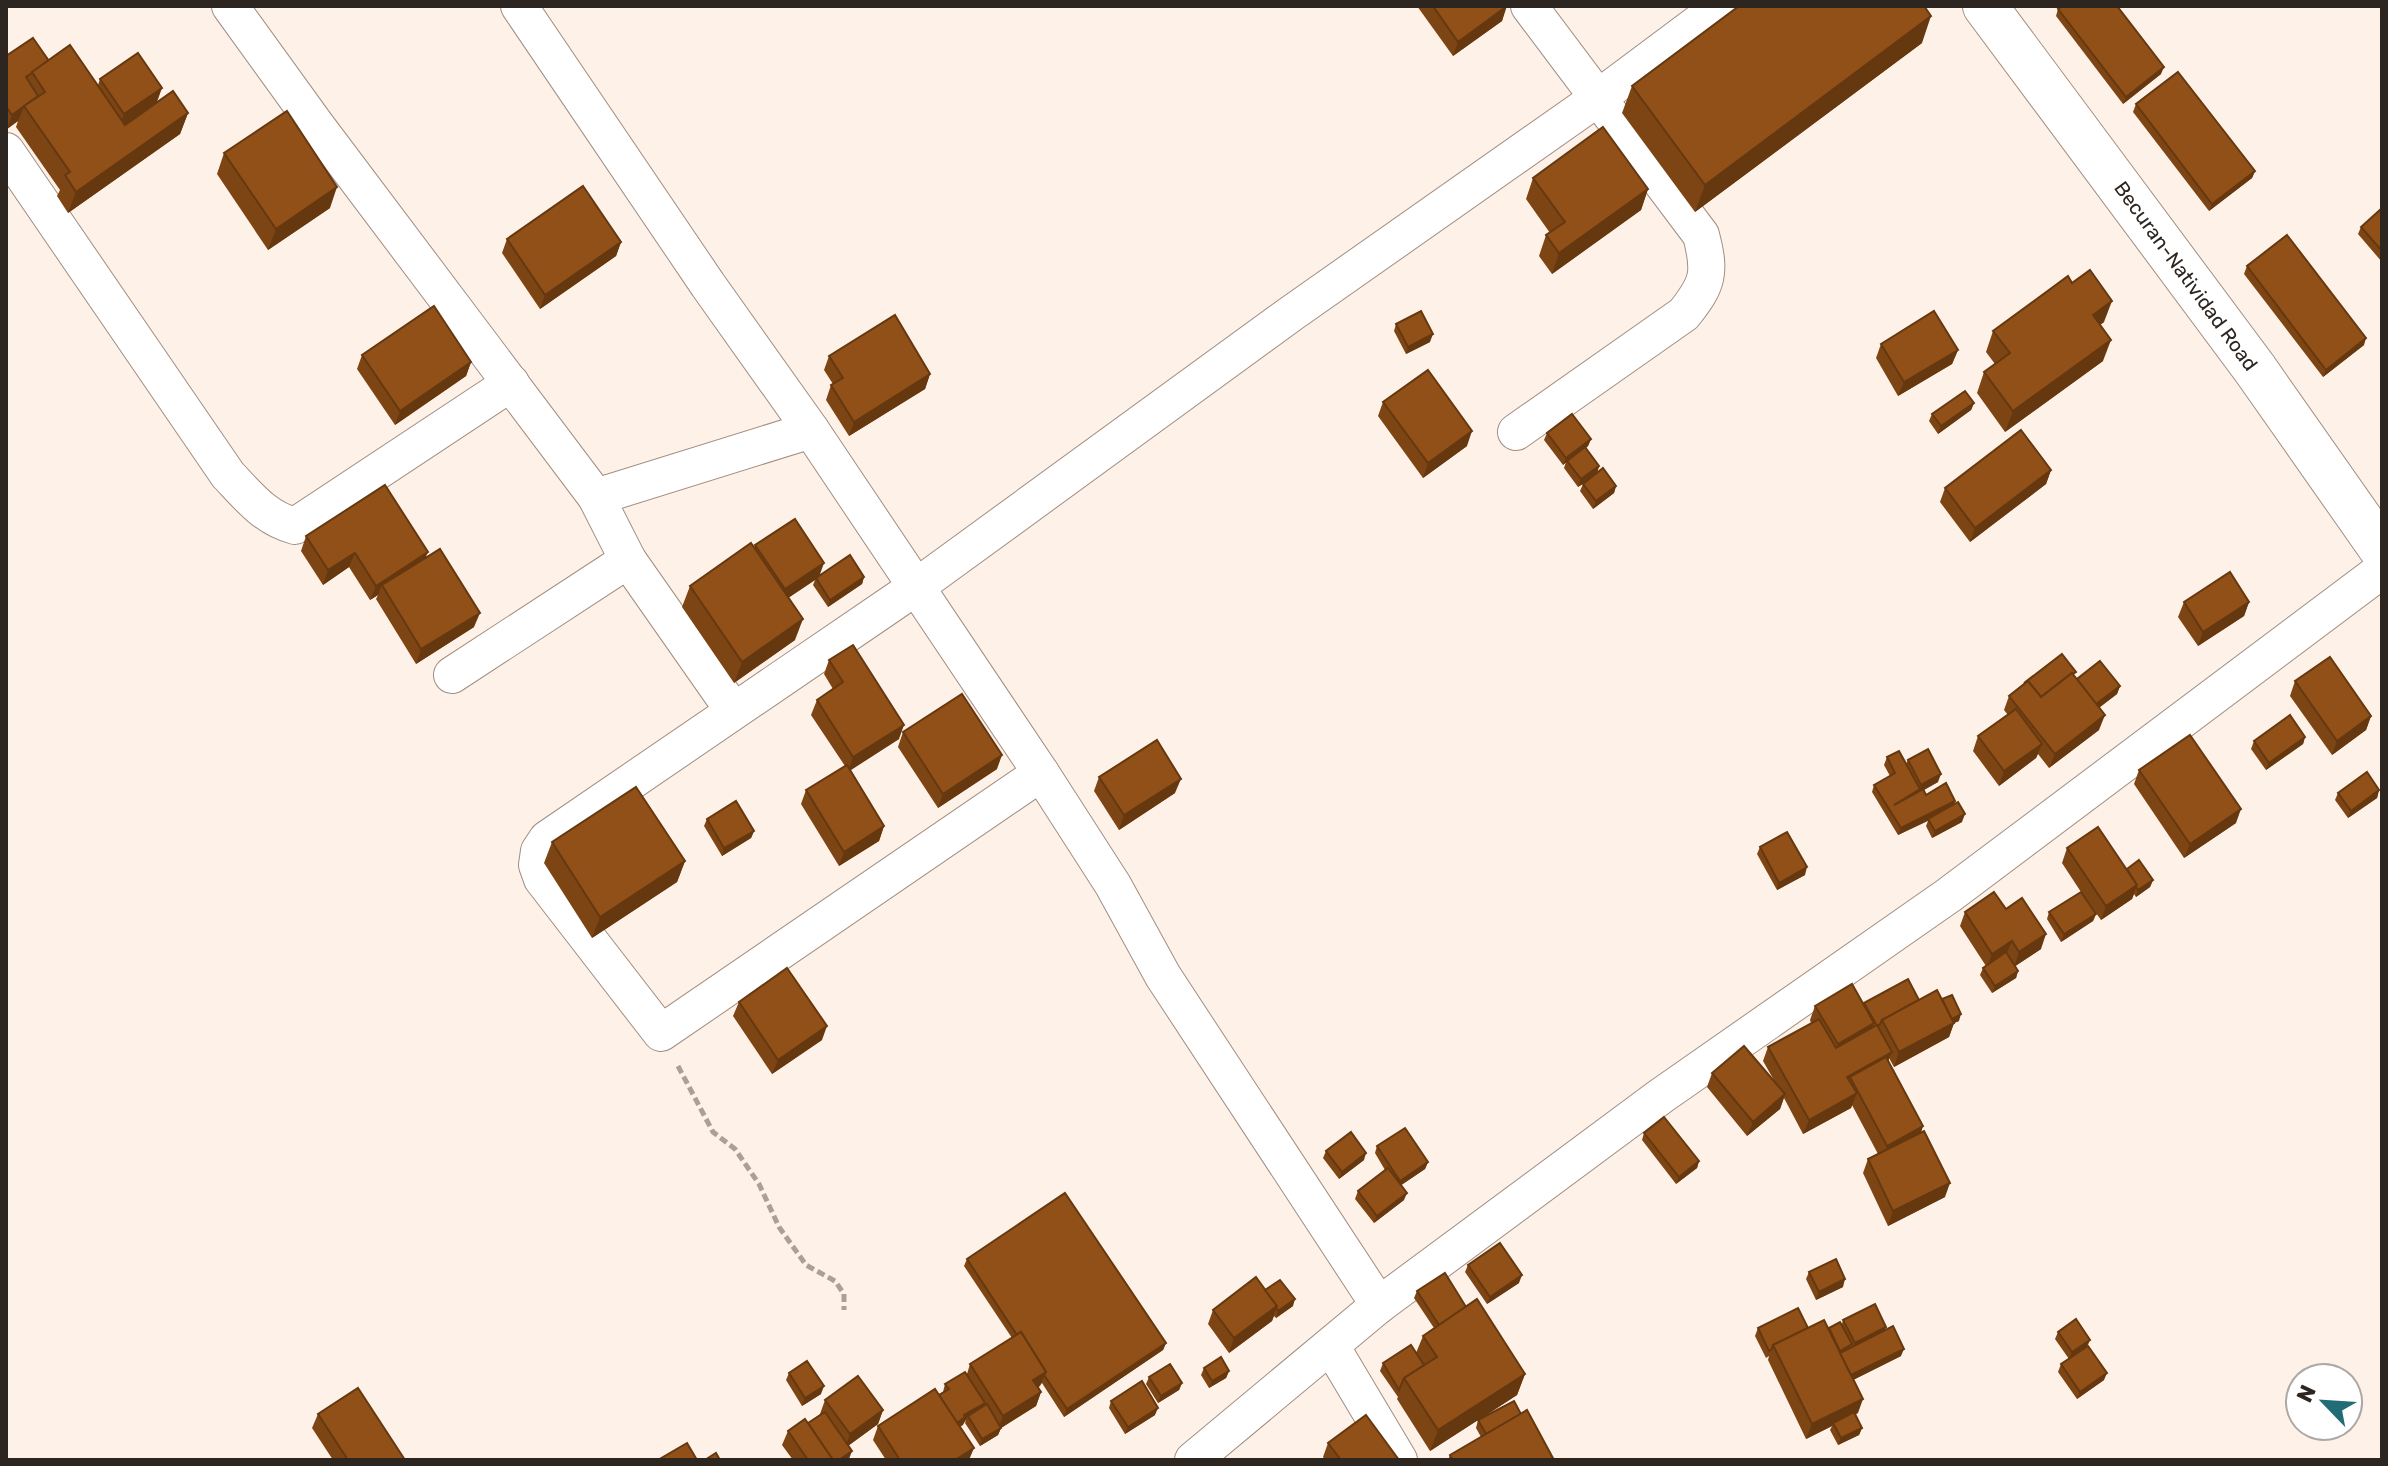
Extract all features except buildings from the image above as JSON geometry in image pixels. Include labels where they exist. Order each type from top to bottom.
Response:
[{"type":"street","points":[[230,6],[325,138],[596,497],[628,560],[733,710]]},
{"type":"street","points":[[519,6],[708,285],[811,430],[1041,773],[1113,885],[1163,976],[1379,1305]]},
{"type":"street","points":[[1516,432],[1684,314],[1701,293],[1708,262],[1701,235],[1529,6]]},
{"type":"street","points":[[1041,773],[661,1033],[542,879],[537,865],[539,851],[547,839],[916,587],[1292,313],[1598,98],[1721,6]]},
{"type":"street","name":"Becuran-Natividad Road","points":[[1985,6],[2255,369],[2382,550]]},
{"type":"street","points":[[6,151],[228,475],[270,517],[295,526],[511,383]]},
{"type":"street","points":[[596,497],[811,430]]},
{"type":"street","points":[[452,675],[628,560]]},
{"type":"street","points":[[1193,1460],[1379,1305],[1661,1096],[1949,895],[2382,570]]},
{"type":"street","points":[[1331,1346],[1399,1460]]},
{"type":"path","points":[[661,1033],[713,1132],[735,1149],[759,1184],[779,1227],[806,1265],[835,1281],[844,1294],[844,1310]]}]
